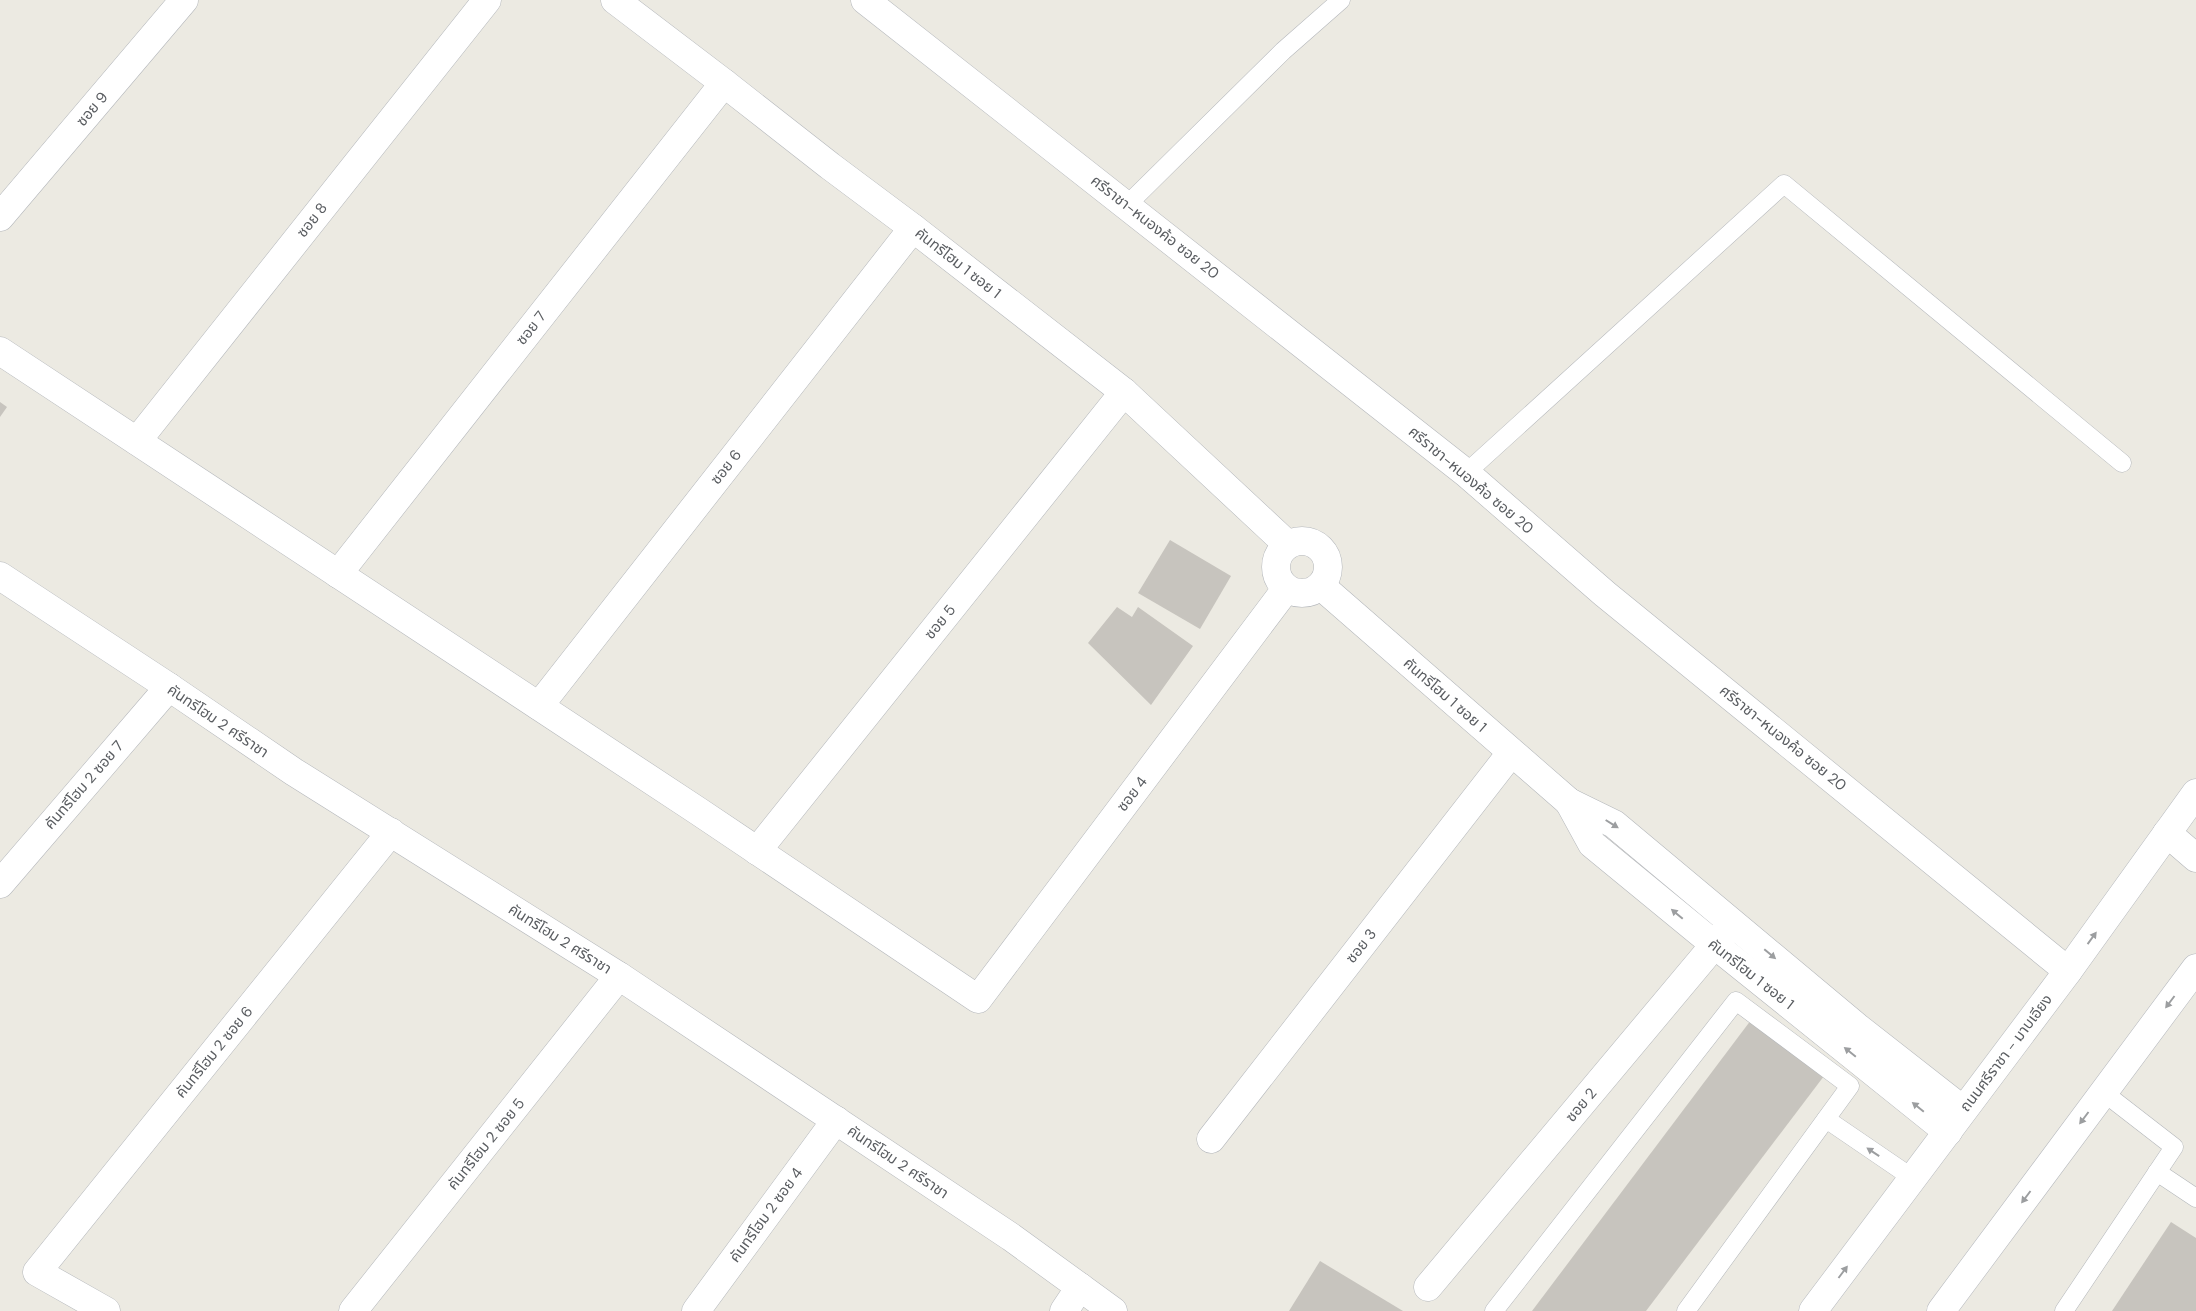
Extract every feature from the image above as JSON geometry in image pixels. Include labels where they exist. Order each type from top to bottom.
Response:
[{"type":"street","name":"ซอย 9","points":[[0,217],[184,0]]},
{"type":"street","name":"ซอย 8","points":[[137,441],[487,0]]},
{"type":"street","name":"คันทรีโฮม 1 ซอย 1","points":[[615,0],[1124,392],[1287,544]]},
{"type":"street","name":"ศรีราชา-หนองค้อ ซอย 20","points":[[865,0],[1466,473],[1613,600],[2068,971]]},
{"type":"street","name":"ซอย 7","points":[[338,574],[724,83]]},
{"type":"street","name":"ซอย 6","points":[[539,706],[913,228]]},
{"type":"street","points":[[0,351],[757,851]]},
{"type":"street","name":"ซอย 5","points":[[757,851],[1124,392]]},
{"type":"street","points":[[1299,540],[1312,542],[1322,550],[1328,561],[1328,574],[1321,586],[1310,592],[1298,594],[1286,589],[1278,579],[1275,566],[1278,554],[1287,544],[1299,540]]},
{"type":"street","name":"คันทรีโฮม 2 ศรีราชา","points":[[0,576],[169,686],[294,772],[619,976],[1011,1237],[1113,1311]]},
{"type":"street","name":"คันทรีโฮม 1 ซอย 1","points":[[1321,586],[1569,802],[1614,824],[1733,923],[1896,1074]]},
{"type":"street","name":"ซอย 4","points":[[757,851],[978,999],[1286,589]]},
{"type":"street","name":"คันทรีโฮม 2 ซอย 7","points":[[0,884],[169,686]]},
{"type":"street","name":"ซอย 3","points":[[1211,1138],[1511,753]]},
{"type":"street","name":"ถนนศรีราชา - มาบเอียง","points":[[1813,1311],[1914,1179],[2068,971],[2196,793]]},
{"type":"street","name":"คันทรีโฮม 1 ซอย 1","points":[[1569,802],[1592,844],[1715,945],[1896,1074],[1956,1121]]},
{"type":"street","name":"คันทรีโฮม 2 ซอย 6","points":[[106,1311],[37,1272],[391,832]]},
{"type":"street","points":[[2167,833],[2196,858]]},
{"type":"street","name":"ซอย 2","points":[[1428,1287],[1733,923]]},
{"type":"street","points":[[1941,1311],[2196,968]]},
{"type":"street","name":"คันทรีโฮม 2 ซอย 5","points":[[353,1311],[619,976]]},
{"type":"street","name":"คันทรีโฮม 2 ซอย 4","points":[[696,1311],[836,1120]]},
{"type":"street","points":[[1064,1311],[1080,1287]]},
{"type":"lane","points":[[1126,205],[1283,51],[1341,0]]},
{"type":"lane","points":[[1466,473],[1784,184],[2122,463]]},
{"type":"lane","points":[[1494,1311],[1736,1001],[1850,1086],[1686,1311]]},
{"type":"lane","points":[[2064,1311],[2174,1147],[2103,1092]]},
{"type":"lane","points":[[1826,1120],[1914,1179]]},
{"type":"lane","points":[[2157,1172],[2196,1198]]},
{"type":"building","points":[[0,402],[7,407],[0,417]]},
{"type":"building","points":[[1170,540],[1231,576],[1200,629],[1138,593]]},
{"type":"building","points":[[1117,607],[1132,617],[1138,607],[1193,646],[1151,705],[1088,643]]},
{"type":"building","points":[[1751,1020],[1824,1076],[1646,1311],[1532,1311]]},
{"type":"building","points":[[2171,1222],[2196,1238],[2196,1311],[2112,1311]]},
{"type":"building","points":[[1320,1261],[1403,1311],[1289,1311]]}]
